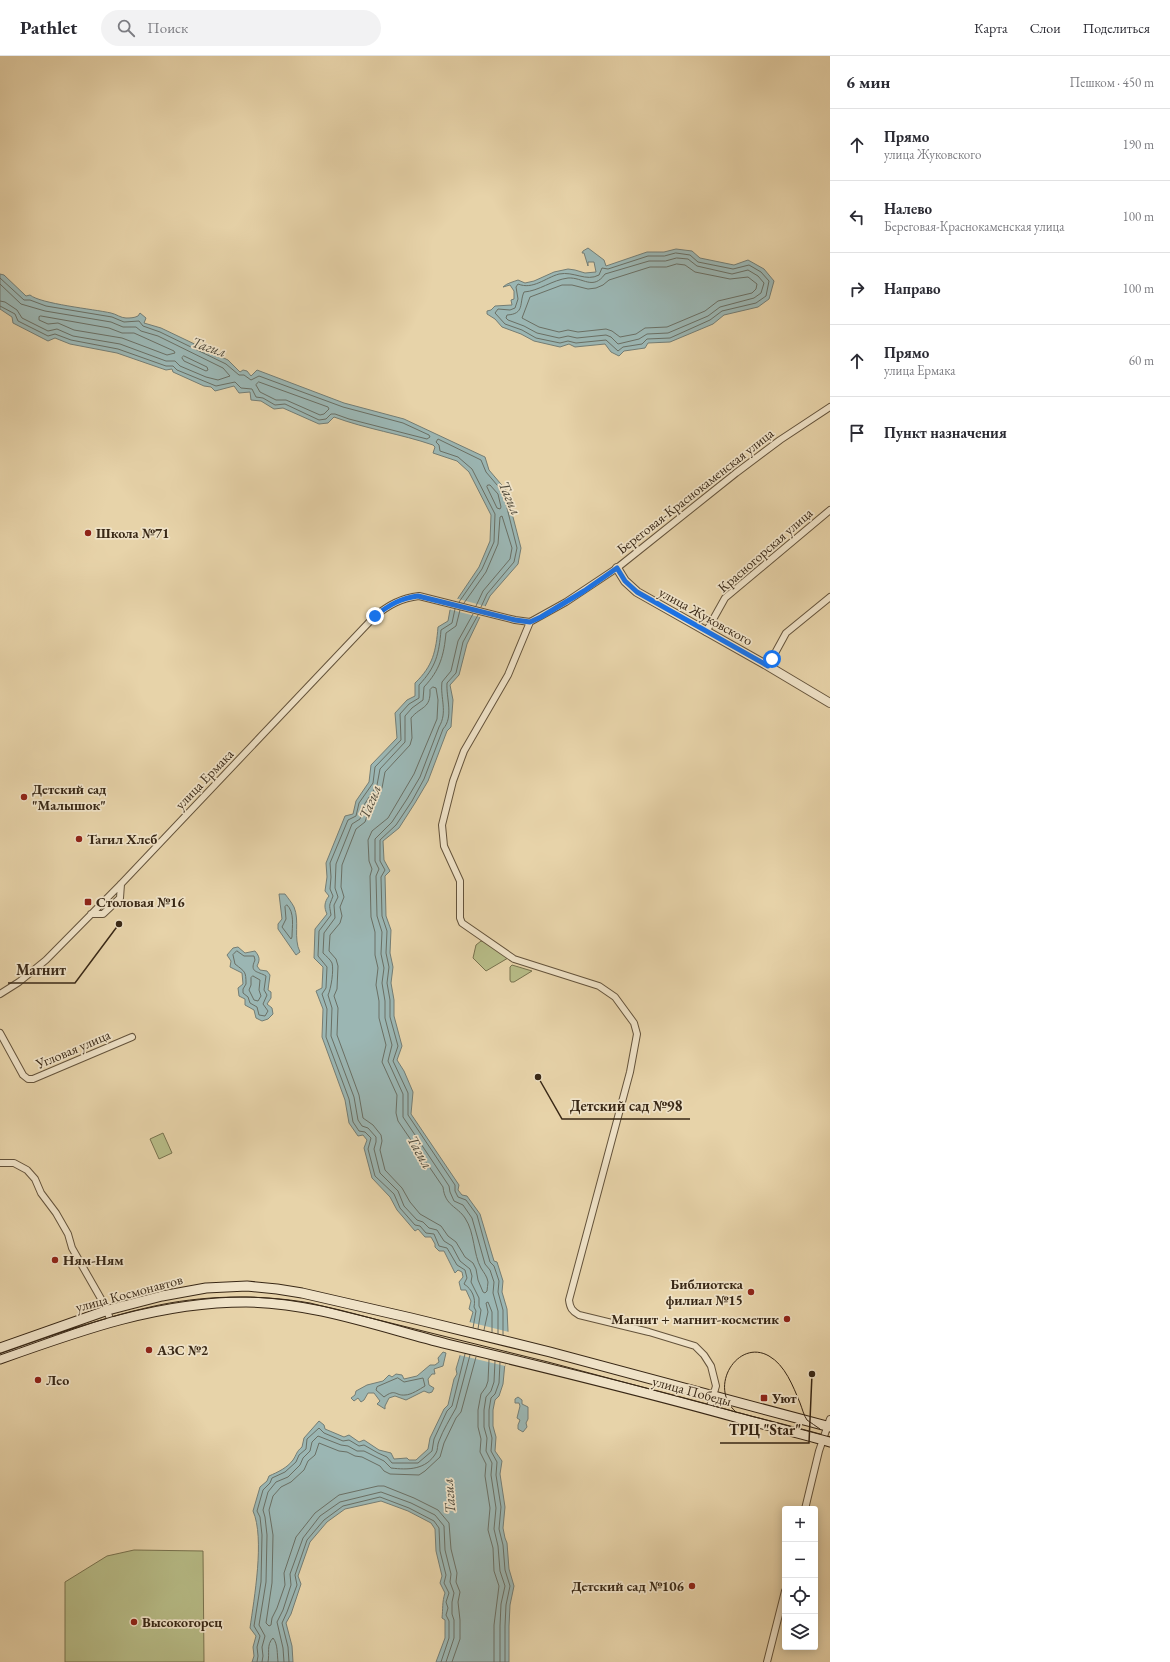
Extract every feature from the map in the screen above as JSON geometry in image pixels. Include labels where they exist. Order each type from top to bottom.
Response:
[{"type":"main road","name":"улица Космонавтов","points":[[0,1348],[108,1310],[162,1296],[206,1288],[247,1286],[302,1293],[550,1352]]},
{"type":"main road","name":"улица Космонавтов","points":[[0,1358],[111,1321],[165,1309],[246,1302],[302,1308],[546,1368]]},
{"type":"main road","name":"улица Победы","points":[[550,1352],[714,1396],[829,1424]]},
{"type":"main road","name":"улица Победы","points":[[546,1368],[827,1441]]},
{"type":"street","name":"Береговая-Краснокаменская улица","points":[[530,622],[566,602],[617,568],[742,468],[780,440],[830,407]]},
{"type":"street","name":"Красногорская улица","points":[[706,632],[725,598],[830,510]]},
{"type":"street","name":"улица Жуковского","points":[[617,568],[625,581],[637,592],[830,703]]},
{"type":"street","name":"улица Ермака","points":[[0,994],[31,974],[121,884],[375,616],[390,605],[406,598],[418,596],[431,598],[505,618],[530,622]]},
{"type":"street","points":[[768,666],[786,633],[830,597]]},
{"type":"street","points":[[530,622],[508,675],[464,751],[455,773],[442,825],[444,846],[460,881],[460,918],[462,923],[514,959],[599,986],[615,997],[634,1023],[637,1034],[630,1072],[569,1300],[570,1307],[579,1315],[649,1332],[695,1346],[711,1366],[716,1386],[709,1410]]},
{"type":"street","points":[[91,914],[103,914],[120,898],[121,884]]},
{"type":"street","name":"Угловая улица","points":[[0,1033],[23,1075],[28,1079],[33,1079],[132,1037]]},
{"type":"street","points":[[1,1163],[14,1163],[26,1170],[35,1179],[41,1193],[68,1234],[72,1248],[108,1310],[111,1321]]},
{"type":"street","points":[[806,1506],[819,1450],[827,1441],[829,1424]]},
{"type":"street","points":[[767,1662],[782,1603]]},
{"type":"green space","points":[[481,941],[486,942],[508,958],[486,971],[473,958],[476,945]]},
{"type":"green space","points":[[512,965],[532,971],[514,982],[511,982],[510,967]]},
{"type":"green space","points":[[163,1133],[172,1153],[159,1159],[150,1139]]},
{"type":"green space","name":"Высокогорец","points":[[134,1550],[203,1551],[204,1662],[65,1662],[65,1582],[107,1556]]},
{"type":"water","points":[[588,248],[604,260],[606,266],[647,252],[664,252],[676,249],[692,251],[700,258],[734,265],[748,260],[764,269],[774,281],[769,299],[758,307],[724,315],[713,324],[670,342],[648,343],[645,348],[624,351],[619,356],[611,352],[605,344],[575,347],[569,344],[560,347],[534,341],[521,334],[502,327],[495,319],[487,314],[487,311],[491,310],[495,306],[512,305],[511,300],[514,299],[514,291],[510,285],[503,287],[506,284],[518,280],[525,283],[534,281],[554,272],[568,269],[585,273],[596,272],[594,262],[588,262],[588,266],[584,253],[582,253]]},
{"type":"water","name":"Тагил","points":[[0,274],[4,275],[26,296],[30,295],[56,304],[111,313],[124,318],[135,317],[140,313],[146,318],[144,323],[161,328],[228,360],[240,372],[243,370],[247,371],[251,376],[257,370],[344,403],[404,419],[485,457],[489,470],[506,490],[521,548],[518,564],[490,596],[467,644],[459,675],[450,685],[453,700],[451,727],[447,731],[428,781],[399,828],[383,841],[384,860],[390,871],[385,876],[386,916],[391,930],[390,953],[393,967],[391,983],[394,1000],[394,1016],[402,1046],[397,1060],[404,1071],[413,1092],[411,1114],[459,1185],[458,1190],[462,1195],[467,1196],[480,1214],[494,1261],[497,1262],[503,1281],[502,1292],[507,1309],[508,1331],[503,1384],[499,1396],[495,1400],[493,1410],[493,1426],[496,1437],[495,1451],[502,1461],[500,1474],[505,1507],[503,1528],[507,1543],[509,1569],[514,1586],[510,1605],[509,1662],[436,1662],[445,1638],[445,1620],[442,1618],[445,1593],[440,1583],[442,1576],[436,1551],[435,1529],[431,1523],[408,1511],[381,1501],[345,1509],[327,1522],[310,1542],[298,1576],[301,1584],[291,1614],[286,1623],[292,1646],[293,1662],[252,1662],[254,1656],[253,1647],[256,1636],[250,1628],[258,1569],[258,1537],[253,1511],[260,1487],[267,1481],[269,1476],[282,1470],[291,1463],[302,1447],[304,1438],[319,1421],[324,1425],[325,1429],[344,1437],[349,1435],[359,1442],[364,1440],[379,1450],[391,1453],[394,1459],[407,1458],[409,1460],[416,1460],[428,1449],[430,1438],[444,1409],[448,1405],[454,1379],[457,1374],[456,1369],[473,1312],[469,1309],[471,1301],[466,1290],[461,1290],[459,1282],[463,1277],[462,1272],[458,1270],[455,1273],[444,1251],[439,1251],[435,1247],[431,1237],[425,1237],[418,1229],[415,1231],[397,1210],[390,1197],[372,1178],[364,1148],[367,1140],[363,1135],[358,1136],[349,1123],[345,1100],[322,1037],[323,1009],[316,991],[322,988],[323,967],[314,958],[315,929],[327,914],[325,905],[329,896],[325,891],[327,877],[326,863],[345,816],[353,814],[356,801],[369,782],[371,765],[397,738],[395,713],[407,700],[415,696],[415,683],[430,664],[435,651],[438,627],[448,621],[450,610],[479,567],[490,541],[491,515],[469,472],[457,461],[433,453],[435,447],[433,445],[334,417],[328,423],[319,424],[283,408],[274,409],[261,401],[251,400],[250,392],[239,393],[234,386],[215,391],[211,387],[204,386],[173,372],[172,369],[166,370],[117,353],[70,344],[55,338],[48,341],[13,323],[12,317],[0,309]]},
{"type":"water","points":[[279,894],[285,894],[296,912],[297,941],[300,952],[296,955],[278,929],[278,924],[282,919]]},
{"type":"water","points":[[238,947],[245,953],[255,951],[259,958],[257,966],[260,970],[267,971],[270,975],[268,990],[271,992],[271,998],[267,1004],[272,1008],[273,1014],[268,1019],[262,1021],[256,1018],[254,1010],[245,1005],[245,999],[239,996],[238,988],[243,984],[242,973],[230,967],[231,961],[227,955],[233,948]]},
{"type":"water","points":[[443,1352],[446,1353],[443,1366],[434,1369],[435,1374],[432,1374],[428,1379],[429,1385],[434,1388],[432,1392],[429,1393],[424,1391],[406,1400],[395,1396],[389,1398],[385,1409],[377,1404],[380,1401],[374,1393],[368,1393],[361,1402],[358,1398],[354,1401],[351,1398],[355,1395],[356,1391],[367,1385],[383,1381],[389,1375],[392,1377],[396,1374],[402,1375],[404,1379],[417,1376],[430,1365],[435,1365],[439,1362],[438,1358]]},
{"type":"water","points":[[518,1397],[522,1400],[522,1404],[528,1407],[527,1427],[523,1432],[518,1429],[520,1420],[517,1418],[520,1406],[519,1403],[515,1403],[515,1399]]},
{"type":"pier","points":[[455,598],[488,607],[483,618],[448,609]]},
{"type":"pier","points":[[469,1322],[509,1332],[505,1366],[459,1355]]},
{"type":"tram line","points":[[0,1355],[112,1317],[150,1307],[210,1298],[270,1298],[310,1303],[548,1362],[830,1437]]},
{"type":"tram line","points":[[736,1412],[728,1402],[725,1390],[726,1379],[730,1368],[737,1359],[747,1354],[757,1352],[769,1356],[780,1365],[791,1383],[807,1420],[820,1429]]},
{"type":"place","name":"Школа №71","points":[[88,533]]},
{"type":"place","name":"Детский сад \"Малышок\"","points":[[24,797]]},
{"type":"place","name":"Тагил Хлеб","points":[[79,839]]},
{"type":"place","name":"Столовая №16","points":[[88,902]]},
{"type":"place","name":"Магнит","points":[[119,924]]},
{"type":"place","name":"Детский сад №98","points":[[538,1077]]},
{"type":"place","name":"Ням-Ням","points":[[55,1260]]},
{"type":"place","name":"Библиотека филиал №15","points":[[751,1292]]},
{"type":"place","name":"Магнит + магнит-косметик","points":[[787,1319]]},
{"type":"place","name":"АЗС №2","points":[[149,1350]]},
{"type":"place","name":"ТРЦ \"Star\"","points":[[812,1374]]},
{"type":"place","name":"Лео","points":[[38,1380]]},
{"type":"place","name":"Уют","points":[[764,1398]]},
{"type":"place","name":"Детский сад №106","points":[[692,1586]]},
{"type":"place","name":"Высокогорец","points":[[134,1622]]},
{"type":"route","points":[[375,616],[390,605],[406,598],[418,596],[515,620],[530,622],[584,591],[617,568],[625,581],[637,592],[768,666],[772,659]]}]
